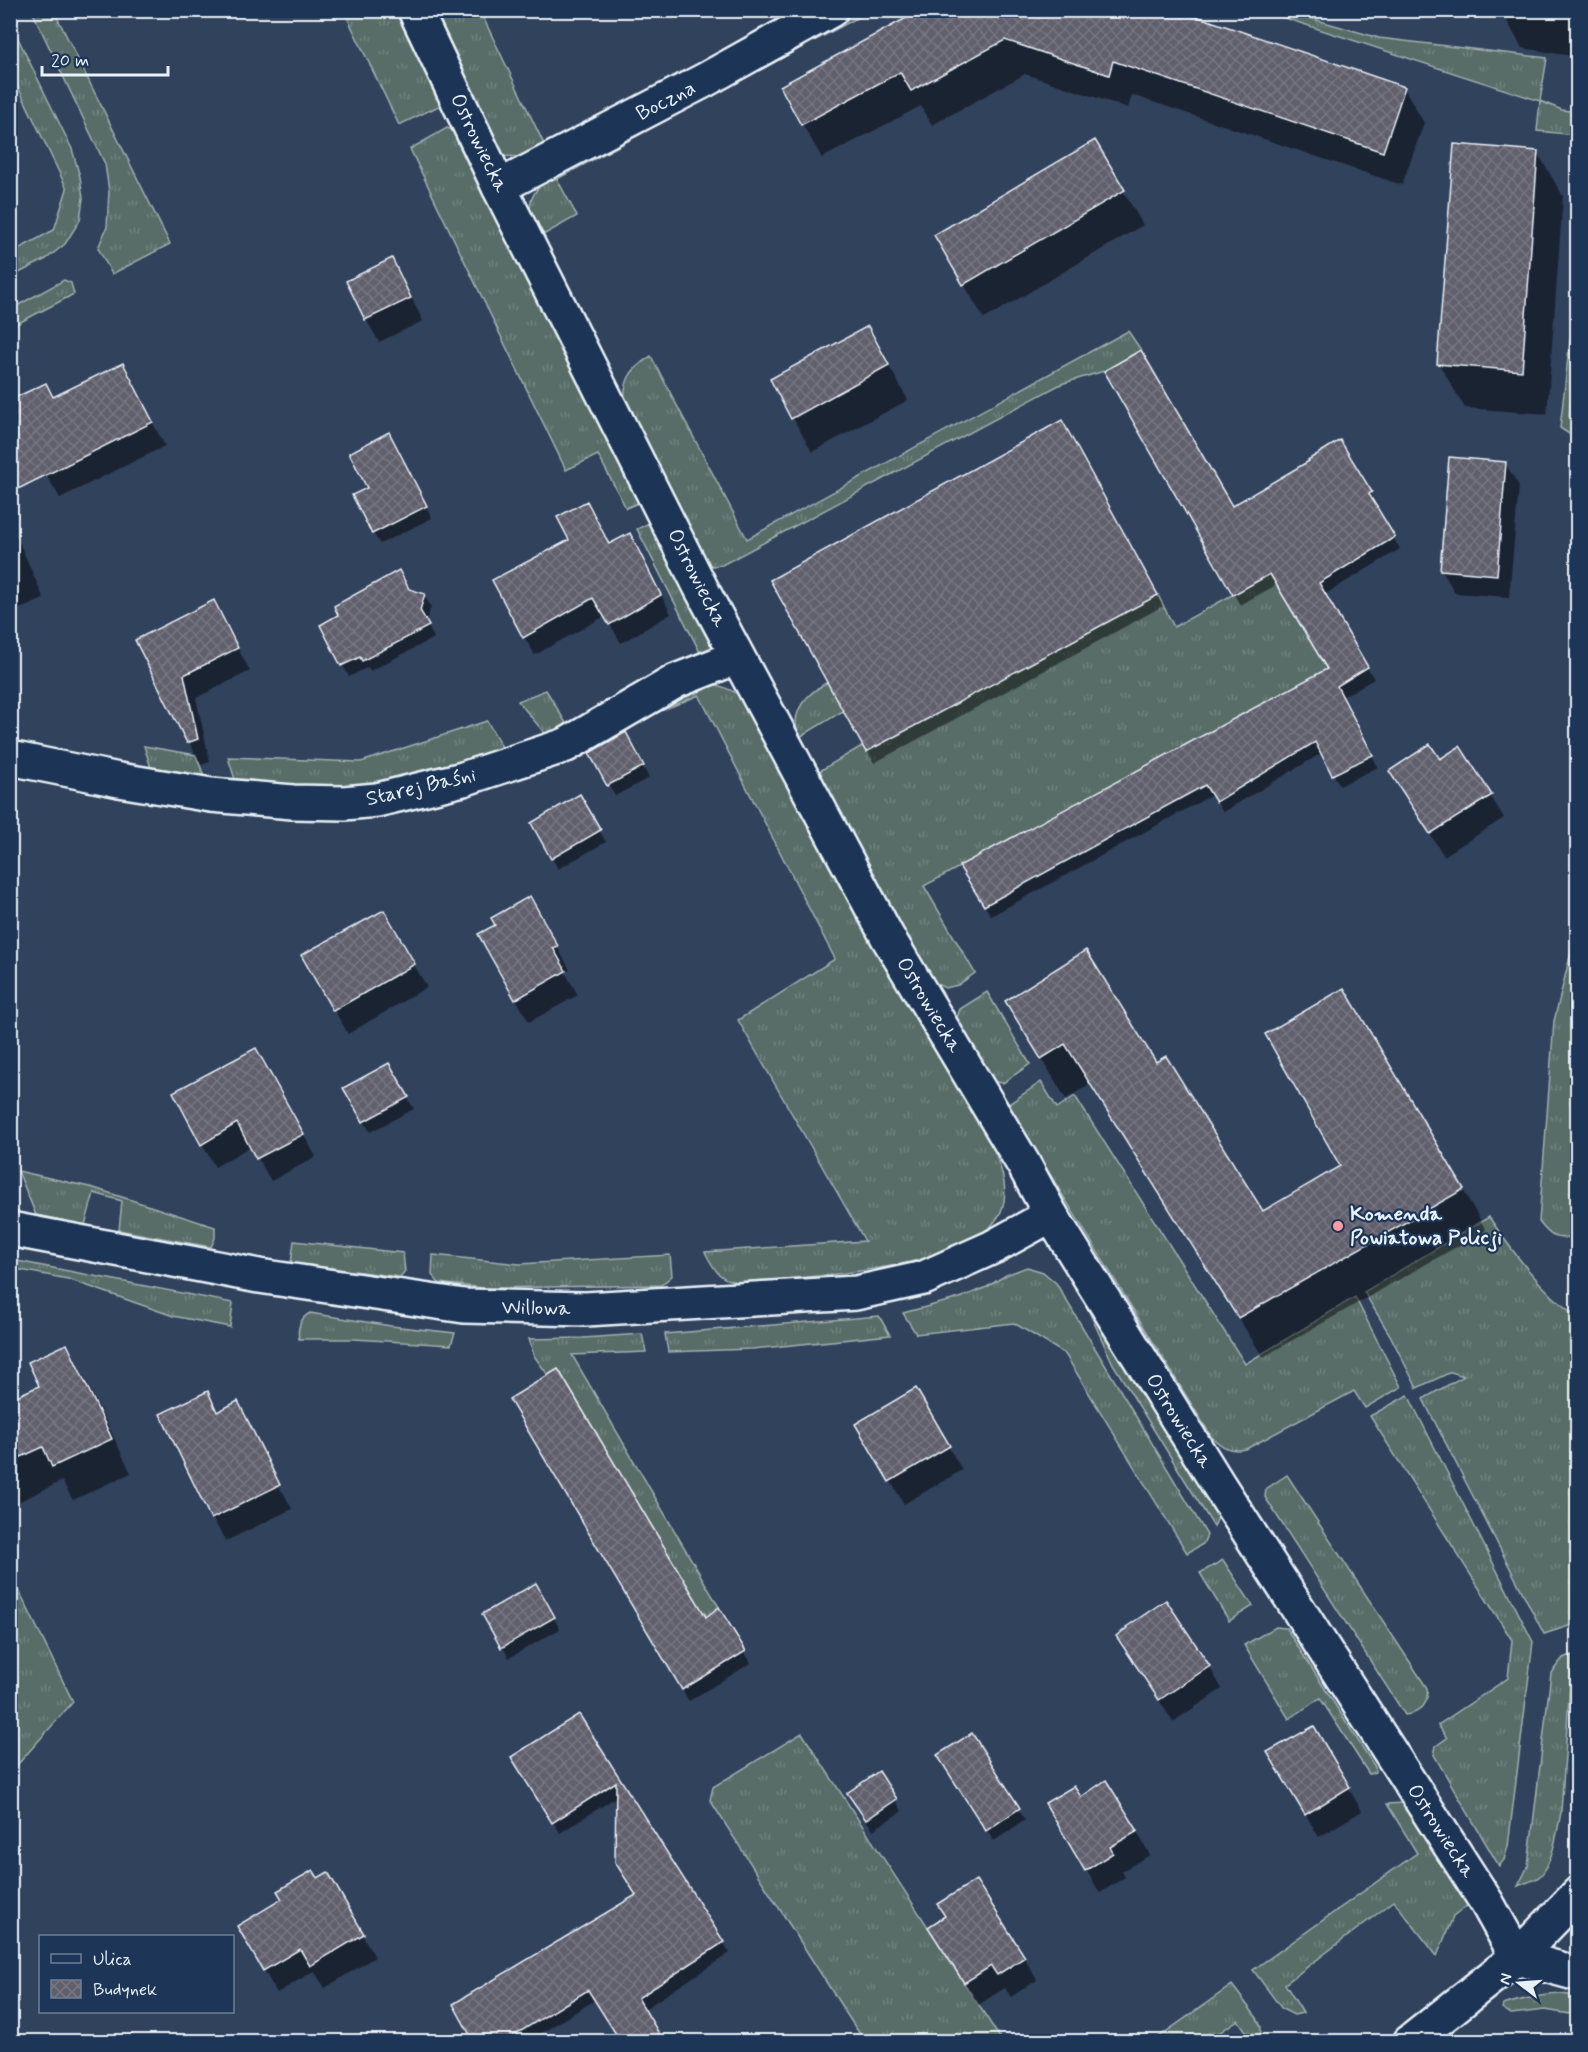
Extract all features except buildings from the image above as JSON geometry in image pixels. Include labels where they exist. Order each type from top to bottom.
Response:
[{"type":"street","name":"Ostrowiecka","points":[[415,10],[499,188],[737,657],[888,936],[1024,1165],[1051,1215],[1218,1484],[1487,1903],[1517,1957]]},
{"type":"street","name":"Boczna","points":[[499,188],[705,80],[831,10]]},
{"type":"street","name":"Starej Baśni","points":[[10,758],[119,780],[211,795],[293,802],[344,803],[377,800],[463,779],[566,745],[676,681],[737,657]]},
{"type":"street","name":"Willowa","points":[[10,1229],[259,1276],[464,1306],[586,1309],[856,1293],[924,1278],[993,1247],[1051,1215]]},
{"type":"street","points":[[1410,2042],[1517,1957],[1578,1894]]},
{"type":"street","points":[[1517,1957],[1578,1974]]},
{"type":"green space","points":[[32,11],[54,11],[170,244],[112,274],[98,248],[107,227],[109,191],[105,164]]},
{"type":"green space","points":[[344,11],[402,11],[444,97],[441,105],[399,125]]},
{"type":"green space","points":[[428,11],[480,11],[544,144],[523,157],[500,156]]},
{"type":"green space","points":[[852,11],[870,11],[557,179],[577,216],[545,234],[537,231],[530,213],[530,205],[535,192],[553,172]]},
{"type":"green space","points":[[1263,11],[1286,11],[1379,38],[1547,58],[1540,101]]},
{"type":"green space","points":[[11,24],[72,149],[83,198],[80,220],[65,244],[46,259],[11,277],[11,253],[54,230],[67,189],[11,72]]},
{"type":"green space","points":[[1540,101],[1562,110],[1577,112],[1577,135],[1537,131]]},
{"type":"green space","points":[[447,128],[455,131],[643,501],[626,508],[598,455],[566,470],[410,149]]},
{"type":"green space","points":[[64,280],[71,283],[74,294],[11,327],[11,309]]},
{"type":"green space","points":[[1128,331],[1141,350],[1104,371],[1061,384],[722,565],[712,566],[702,558],[624,407],[626,383],[629,377],[637,366],[651,356],[747,539]]},
{"type":"green space","points":[[1570,340],[1577,342],[1569,416],[1577,423],[1577,439],[1560,428]]},
{"type":"green space","points":[[653,521],[713,633],[713,645],[703,658],[637,529]]},
{"type":"green space","points":[[1270,574],[1327,669],[924,886],[975,973],[958,985],[945,988],[933,982],[816,773],[862,746],[867,752],[1158,595],[1174,627]]},
{"type":"green space","points":[[831,680],[843,711],[800,737],[796,723],[799,709],[807,697]]},
{"type":"green space","points":[[703,683],[723,687],[741,696],[871,940],[992,1143],[1004,1184],[1002,1209],[987,1230],[960,1246],[924,1258],[884,1267],[802,1278],[740,1282],[722,1277],[714,1269],[705,1252],[865,1241],[738,1020],[835,959],[699,695],[623,727]]},
{"type":"green space","points":[[546,690],[569,728],[546,735],[518,701]]},
{"type":"green space","points":[[487,721],[502,747],[445,769],[383,783],[327,789],[237,786],[228,757],[361,762]]},
{"type":"green space","points":[[144,746],[196,755],[206,781],[153,774]]},
{"type":"green space","points":[[1577,928],[1577,1236],[1560,1238],[1551,1235],[1539,1222],[1554,1021]]},
{"type":"green space","points":[[987,992],[1030,1064],[1003,1083],[995,1082],[956,1020],[960,1009]]},
{"type":"green space","points":[[1041,1082],[1057,1108],[1075,1096],[1245,1364],[1355,1297],[1401,1387],[1365,1408],[1354,1391],[1246,1449],[1236,1450],[1219,1444],[1211,1436],[1009,1108],[1009,1104]]},
{"type":"green space","points":[[18,1171],[94,1188],[215,1227],[215,1238],[211,1247],[119,1230],[122,1201],[94,1193],[85,1225],[36,1215]]},
{"type":"green space","points":[[1489,1217],[1529,1271],[1577,1317],[1578,1556],[1572,1625],[1544,1634],[1423,1399],[1464,1376],[1451,1372],[1417,1388],[1390,1335],[1364,1292]]},
{"type":"green space","points":[[294,1241],[403,1253],[405,1271],[400,1277],[291,1263]]},
{"type":"green space","points":[[433,1255],[520,1264],[670,1255],[672,1276],[661,1285],[484,1288],[439,1283],[432,1275]]},
{"type":"green space","points":[[17,1261],[233,1303],[230,1327],[173,1316],[68,1279],[15,1269]]},
{"type":"green space","points":[[1027,1267],[1043,1272],[1056,1283],[1207,1535],[1203,1544],[1187,1553],[1065,1354],[1014,1323],[916,1334],[903,1313],[960,1298]]},
{"type":"green space","points":[[1085,1303],[1218,1517],[1214,1527],[1113,1364]]},
{"type":"green space","points":[[310,1313],[391,1326],[455,1333],[451,1345],[354,1339],[299,1339],[300,1324]]},
{"type":"green space","points":[[879,1316],[890,1335],[752,1349],[668,1352],[665,1334]]},
{"type":"green space","points":[[642,1334],[646,1352],[572,1355],[719,1607],[706,1617],[558,1369],[548,1375],[534,1356],[529,1339]]},
{"type":"green space","points":[[1408,1395],[1533,1642],[1508,1846],[1504,1860],[1499,1866],[1434,1755],[1436,1746],[1447,1738],[1438,1725],[1508,1678],[1512,1640],[1370,1416]]},
{"type":"green space","points":[[1287,1475],[1427,1688],[1427,1699],[1420,1710],[1405,1715],[1265,1497],[1266,1489]]},
{"type":"green space","points":[[1223,1560],[1253,1606],[1229,1621],[1200,1573]]},
{"type":"green space","points":[[10,1572],[73,1702],[11,1772],[10,1772]]},
{"type":"green space","points":[[1276,1627],[1286,1628],[1375,1767],[1375,1772],[1369,1774],[1320,1698],[1289,1719],[1244,1645]]},
{"type":"green space","points":[[1572,1655],[1561,1812],[1556,1837],[1544,1871],[1535,1879],[1518,1886],[1528,1866],[1551,1673],[1563,1658]]},
{"type":"green space","points":[[802,1733],[1002,2041],[865,2041],[853,2024],[710,1800],[713,1787]]},
{"type":"green space","points":[[1404,1803],[1468,1905],[1453,1917],[1437,1956],[1394,1901],[1285,1984],[1303,2013],[1294,2015],[1282,2009],[1253,1970],[1417,1853],[1387,1804]]},
{"type":"green space","points":[[1232,1985],[1257,2018],[1261,2027],[1260,2041],[1253,2041],[1238,2020],[1207,2041],[1153,2041]]},
{"type":"green space","points":[[1561,1994],[1577,1996],[1577,2015],[1545,2010],[1511,2014],[1502,2008],[1503,2005],[1524,1999]]},
{"type":"place","name":"Komenda Powiatowa Policji","points":[[1338,1226]]}]
